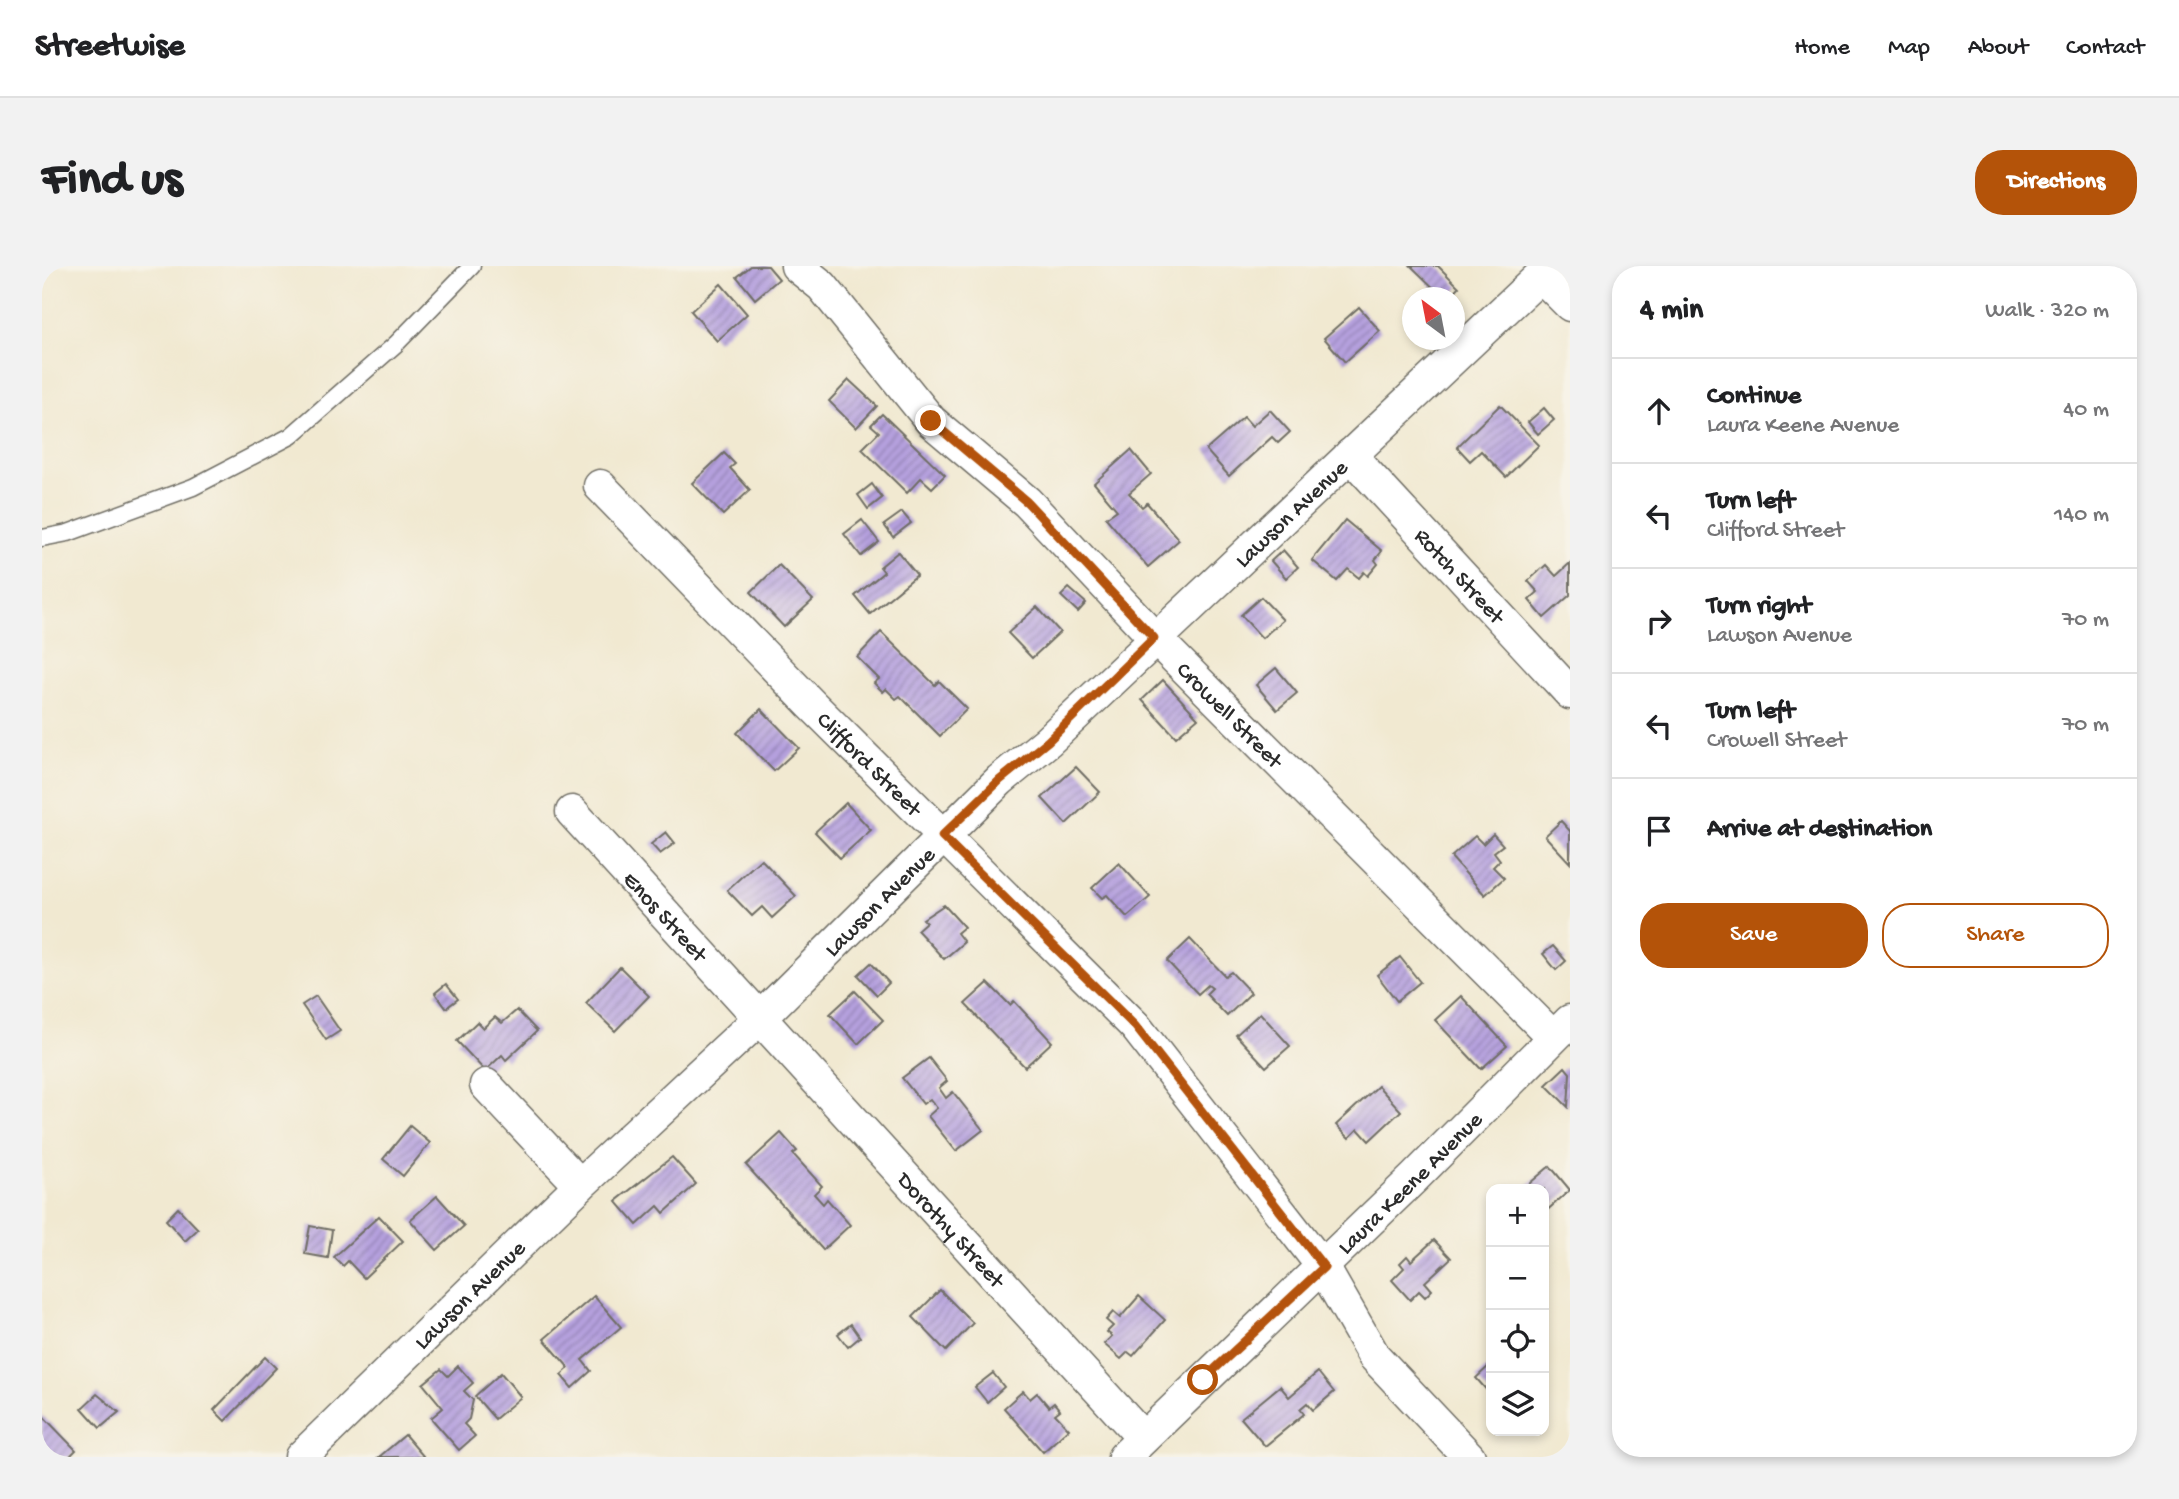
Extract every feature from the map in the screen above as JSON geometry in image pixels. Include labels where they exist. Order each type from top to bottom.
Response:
[{"type":"street","name":"Crowell Street","points":[[797,266],[822,286],[931,421],[1027,502],[1154,638],[1561,1029]]},
{"type":"street","name":"Lawson Avenue","points":[[301,1457],[580,1185],[761,1017],[1000,780],[1048,741],[1154,638],[1546,271]]},
{"type":"street","points":[[1546,271],[1570,305]]},
{"type":"street","name":"Rotch Street","points":[[1350,455],[1570,693]]},
{"type":"street","name":"Clifford Street","points":[[600,486],[942,836],[1135,1026],[1324,1267],[1374,1356],[1469,1457]]},
{"type":"street","name":"Enos Street","points":[[572,812],[761,1017]]},
{"type":"street","name":"Dorothy Street","points":[[761,1017],[1133,1448]]},
{"type":"street","name":"Laura Keene Avenue","points":[[1133,1448],[1324,1267],[1561,1029]]},
{"type":"street","points":[[486,1085],[580,1185]]},
{"type":"lane","points":[[42,538],[68,533],[192,487],[291,436],[396,344],[472,266]]},
{"type":"building","points":[[751,266],[768,266],[779,279],[755,299],[737,277]]},
{"type":"building","points":[[1411,266],[1438,266],[1459,287],[1433,287]]},
{"type":"building","points":[[721,284],[747,314],[717,341],[691,311]]},
{"type":"building","points":[[1359,307],[1380,331],[1345,362],[1324,338]]},
{"type":"building","points":[[849,380],[877,406],[856,428],[829,401]]},
{"type":"building","points":[[1500,405],[1539,445],[1506,477],[1481,451],[1470,461],[1457,447]]},
{"type":"building","points":[[1544,408],[1554,420],[1538,434],[1528,422]]},
{"type":"building","points":[[1270,410],[1290,432],[1278,443],[1272,437],[1229,476],[1206,450],[1244,417],[1252,426]]},
{"type":"building","points":[[882,414],[945,475],[932,488],[921,478],[907,493],[862,449],[879,432],[871,425]]},
{"type":"building","points":[[1131,450],[1151,474],[1129,493],[1142,507],[1147,503],[1179,540],[1148,567],[1106,518],[1117,510],[1094,483]]},
{"type":"building","points":[[724,453],[735,464],[730,468],[750,490],[723,515],[692,483]]},
{"type":"building","points":[[872,484],[882,498],[868,509],[858,495]]},
{"type":"building","points":[[902,512],[911,523],[893,537],[884,525]]},
{"type":"building","points":[[862,520],[879,542],[861,556],[844,534]]},
{"type":"building","points":[[1345,520],[1382,551],[1375,560],[1378,564],[1368,576],[1364,572],[1359,578],[1348,569],[1337,581],[1312,560]]},
{"type":"building","points":[[1283,550],[1298,567],[1286,578],[1271,561]]},
{"type":"building","points":[[898,552],[917,575],[870,614],[855,596],[884,572],[880,567]]},
{"type":"building","points":[[1570,563],[1570,595],[1544,618],[1529,600],[1538,592],[1528,581],[1546,565],[1556,576]]},
{"type":"building","points":[[779,565],[813,600],[784,627],[751,592]]},
{"type":"building","points":[[1069,588],[1086,603],[1078,612],[1061,596]]},
{"type":"building","points":[[1261,597],[1283,620],[1262,638],[1241,615]]},
{"type":"building","points":[[1037,607],[1060,632],[1032,658],[1008,633]]},
{"type":"building","points":[[881,632],[935,685],[939,681],[967,709],[940,736],[900,696],[896,699],[886,689],[883,692],[874,683],[879,679],[857,657]]},
{"type":"building","points":[[1276,668],[1297,693],[1277,710],[1256,685]]},
{"type":"building","points":[[1163,680],[1198,718],[1176,737],[1142,700]]},
{"type":"building","points":[[761,709],[799,748],[774,771],[737,733]]},
{"type":"building","points":[[1076,767],[1100,792],[1066,824],[1042,798]]},
{"type":"building","points":[[846,803],[871,830],[840,858],[815,832]]},
{"type":"building","points":[[1561,821],[1570,831],[1570,863],[1545,836]]},
{"type":"building","points":[[666,832],[675,843],[660,854],[651,844]]},
{"type":"building","points":[[1493,834],[1503,845],[1494,852],[1500,860],[1493,867],[1504,878],[1485,895],[1451,857],[1475,836],[1483,844]]},
{"type":"building","points":[[761,859],[796,896],[772,918],[762,907],[752,916],[727,890]]},
{"type":"building","points":[[1119,863],[1150,897],[1127,917],[1107,895],[1102,898],[1092,888]]},
{"type":"building","points":[[944,905],[964,927],[957,933],[964,942],[944,959],[917,930],[926,922],[923,919]]},
{"type":"building","points":[[1190,939],[1225,976],[1231,972],[1251,993],[1227,1016],[1206,994],[1212,988],[1208,985],[1198,994],[1167,961]]},
{"type":"building","points":[[1553,946],[1566,961],[1556,970],[1543,954]]},
{"type":"building","points":[[1400,957],[1420,982],[1397,1001],[1377,975]]},
{"type":"building","points":[[871,963],[889,983],[877,995],[858,975]]},
{"type":"building","points":[[620,967],[649,996],[615,1031],[586,1003]]},
{"type":"building","points":[[988,983],[1010,1005],[1014,1001],[1052,1042],[1025,1067],[965,1004]]},
{"type":"building","points":[[446,984],[458,999],[446,1008],[435,993]]},
{"type":"building","points":[[855,991],[883,1020],[858,1044],[830,1014]]},
{"type":"building","points":[[316,996],[340,1031],[326,1040],[302,1005]]},
{"type":"building","points":[[1461,996],[1507,1046],[1481,1069],[1435,1020]]},
{"type":"building","points":[[517,1010],[537,1031],[506,1060],[502,1055],[485,1071],[457,1041],[477,1022],[483,1028],[495,1017],[502,1023]]},
{"type":"building","points":[[1260,1013],[1290,1046],[1266,1067],[1236,1035]]},
{"type":"building","points":[[929,1058],[947,1081],[939,1088],[946,1098],[953,1092],[983,1130],[956,1151],[928,1116],[937,1108],[930,1099],[923,1104],[902,1078]]},
{"type":"building","points":[[1565,1067],[1570,1073],[1568,1107],[1546,1085]]},
{"type":"building","points":[[1378,1086],[1401,1111],[1369,1141],[1358,1129],[1349,1138],[1336,1125]]},
{"type":"building","points":[[410,1126],[430,1143],[403,1176],[383,1159]]},
{"type":"building","points":[[781,1133],[797,1151],[793,1154],[822,1186],[814,1194],[823,1204],[827,1199],[850,1225],[823,1250],[746,1165]]},
{"type":"building","points":[[672,1157],[696,1184],[664,1213],[658,1206],[637,1225],[616,1201]]},
{"type":"building","points":[[1550,1166],[1570,1190],[1549,1209],[1549,1184],[1529,1184]]},
{"type":"building","points":[[437,1196],[464,1226],[437,1250],[410,1220]]},
{"type":"building","points":[[178,1208],[198,1229],[185,1241],[166,1220]]},
{"type":"building","points":[[379,1216],[403,1241],[364,1278],[348,1261],[343,1266],[334,1257]]},
{"type":"building","points":[[310,1226],[332,1230],[328,1258],[305,1254]]},
{"type":"building","points":[[1434,1240],[1451,1258],[1425,1282],[1432,1290],[1425,1297],[1419,1291],[1410,1300],[1392,1280],[1404,1268],[1400,1263],[1407,1256],[1411,1261]]},
{"type":"building","points":[[940,1290],[973,1323],[946,1351],[913,1317]]},
{"type":"building","points":[[594,1296],[621,1327],[582,1360],[591,1371],[572,1388],[561,1375],[569,1368],[544,1339]]},
{"type":"building","points":[[1139,1296],[1165,1320],[1133,1356],[1128,1352],[1121,1359],[1104,1344],[1112,1336],[1107,1332],[1113,1326],[1106,1320],[1113,1312],[1120,1318]]},
{"type":"building","points":[[851,1324],[860,1337],[848,1347],[838,1334]]},
{"type":"building","points":[[265,1357],[276,1368],[225,1421],[214,1410]]},
{"type":"building","points":[[458,1366],[473,1383],[464,1391],[473,1400],[469,1419],[464,1424],[475,1436],[459,1450],[431,1418],[443,1408],[423,1384],[441,1369],[448,1376]]},
{"type":"building","points":[[1486,1369],[1486,1389],[1476,1378]]},
{"type":"building","points":[[1318,1372],[1334,1392],[1313,1410],[1307,1403],[1300,1409],[1304,1414],[1265,1446],[1241,1418],[1280,1386],[1289,1397]]},
{"type":"building","points":[[501,1373],[521,1397],[495,1419],[475,1396]]},
{"type":"building","points":[[993,1373],[1004,1387],[987,1402],[975,1387]]},
{"type":"building","points":[[1023,1391],[1030,1399],[1037,1393],[1049,1407],[1054,1403],[1060,1410],[1055,1414],[1069,1429],[1043,1452],[1004,1408]]},
{"type":"building","points":[[97,1394],[119,1412],[100,1428],[82,1408]]},
{"type":"building","points":[[42,1415],[76,1450],[69,1457],[42,1457]]},
{"type":"building","points":[[405,1435],[424,1457],[379,1457]]},
{"type":"route","points":[[931,421],[1027,502],[1154,638],[1048,741],[1000,780],[942,836],[1135,1026],[1324,1267],[1203,1380]]}]
